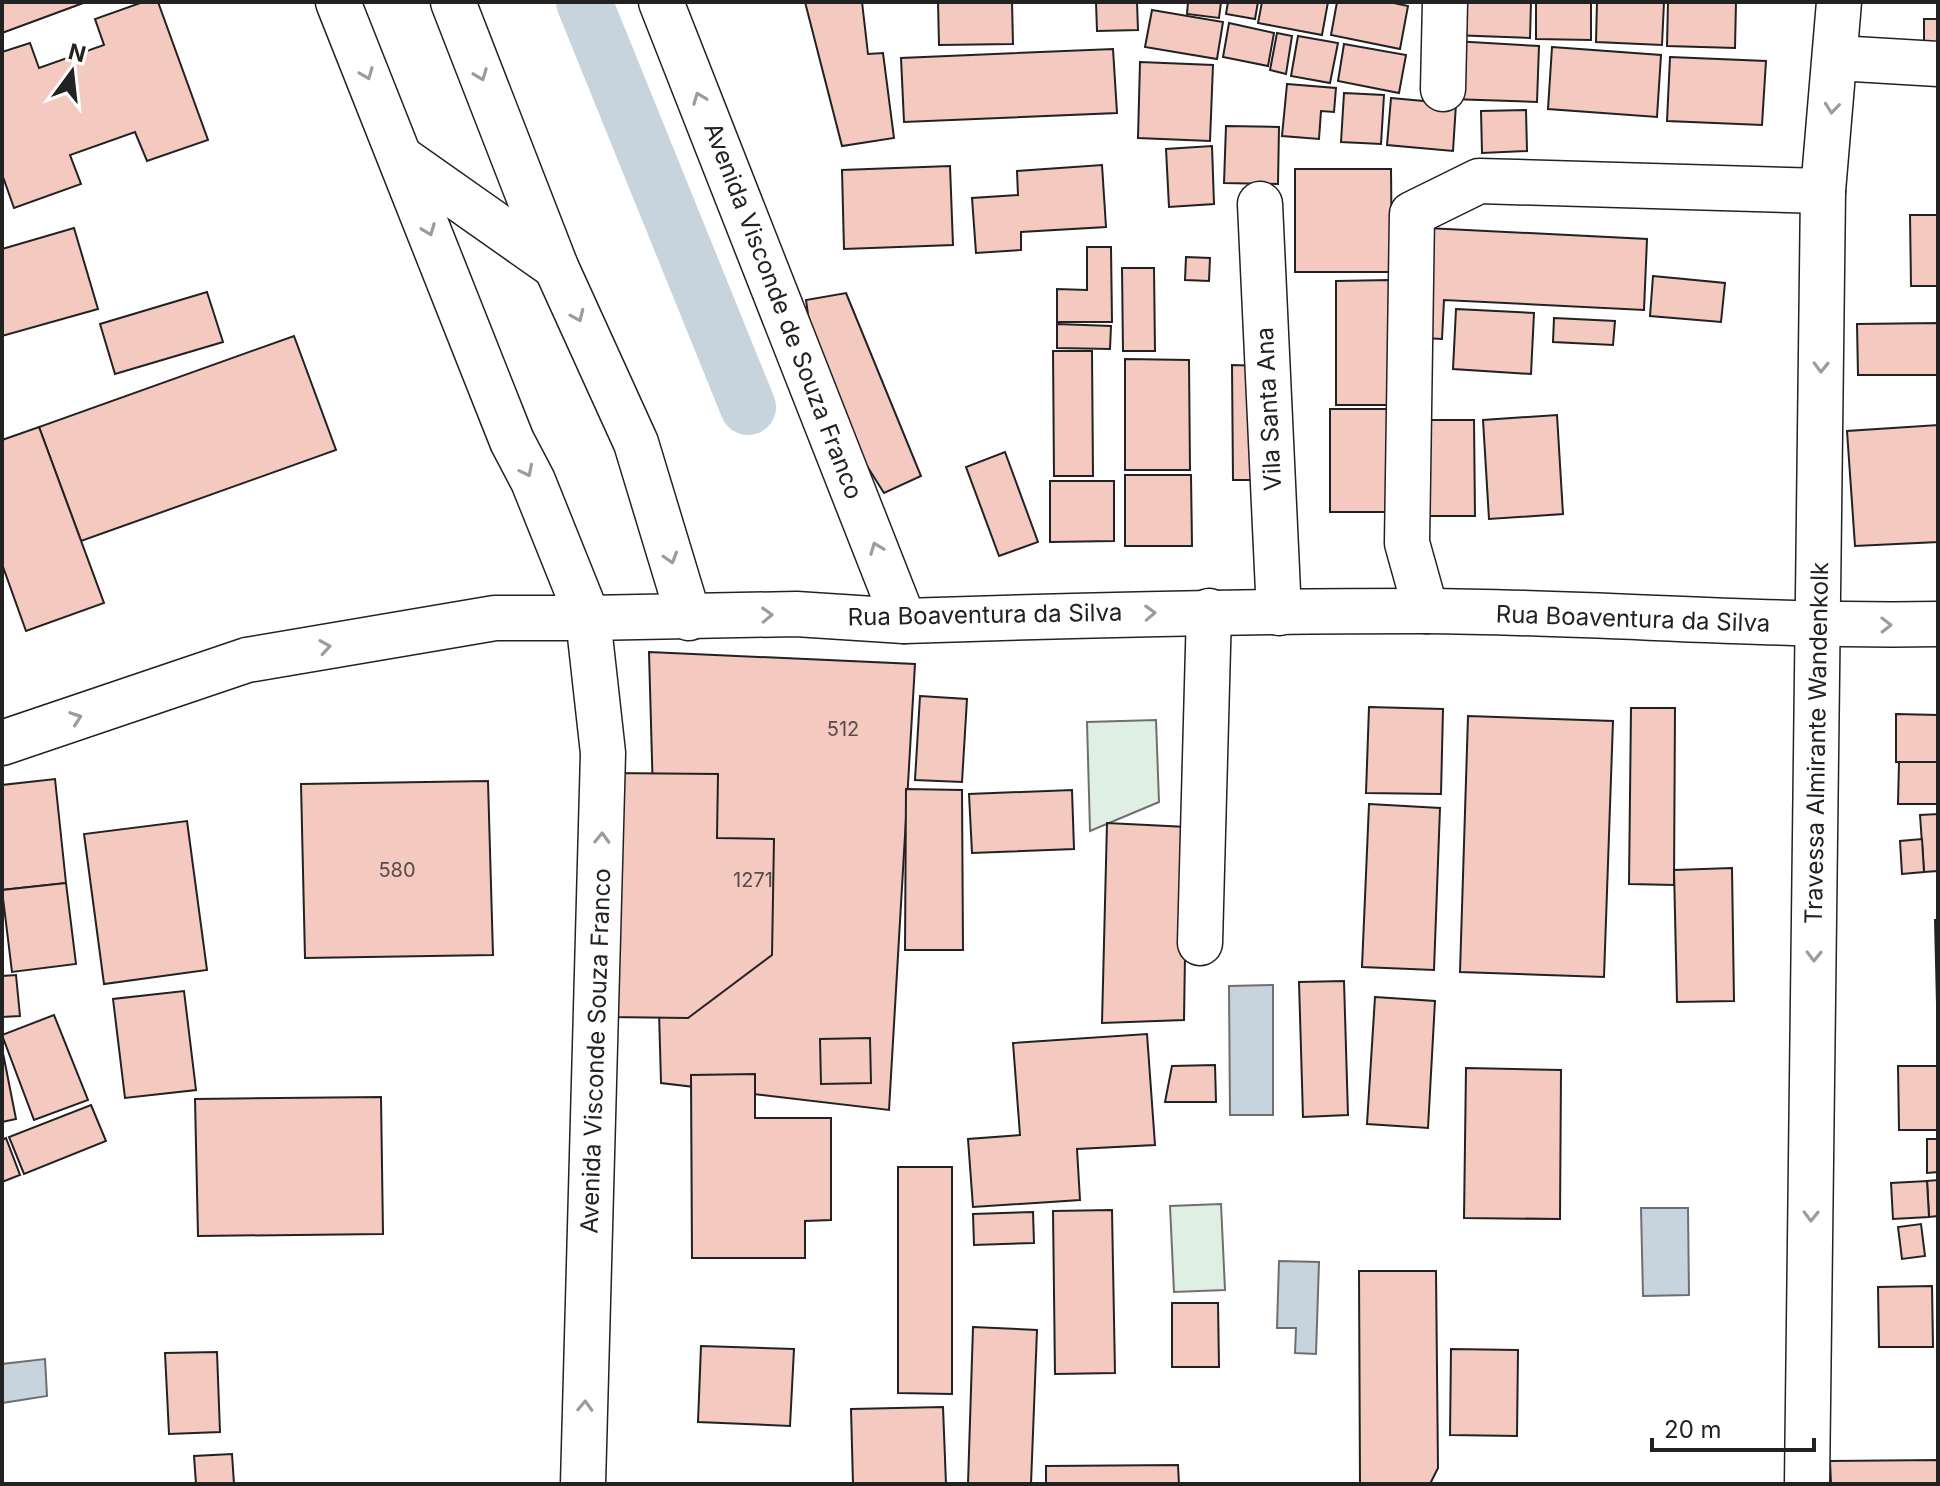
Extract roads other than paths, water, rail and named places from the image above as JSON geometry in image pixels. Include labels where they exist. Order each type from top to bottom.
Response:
[{"type":"street","points":[[338,2],[512,441],[533,481],[588,618]]},
{"type":"street","points":[[453,2],[556,267],[636,443],[689,618]]},
{"type":"street","name":"Avenida Visconde de Souza Franco","points":[[661,2],[904,621]]},
{"type":"street","points":[[1443,89],[1445,2]]},
{"type":"street","name":"Travessa Almirante Wandenkolk","points":[[1807,1484],[1823,191],[1837,58],[1839,2]]},
{"type":"street","points":[[1837,58],[1938,64]]},
{"type":"street","points":[[401,158],[556,267]]},
{"type":"street","points":[[1426,611],[1407,543],[1412,214],[1479,181],[1823,191]]},
{"type":"street","name":"Vila Santa Ana","points":[[1260,204],[1279,613]]},
{"type":"street","points":[[1200,943],[1209,611]]},
{"type":"street","name":"Rua Boaventura da Silva","points":[[2,743],[247,660],[495,618],[689,618],[796,614],[904,621],[1209,611],[1426,611],[1819,626],[1938,624]]},
{"type":"street","name":"Avenida Visconde Souza Franco","points":[[583,1484],[604,791],[588,618]]},
{"type":"waterway","points":[[584,2],[748,407]]}]
